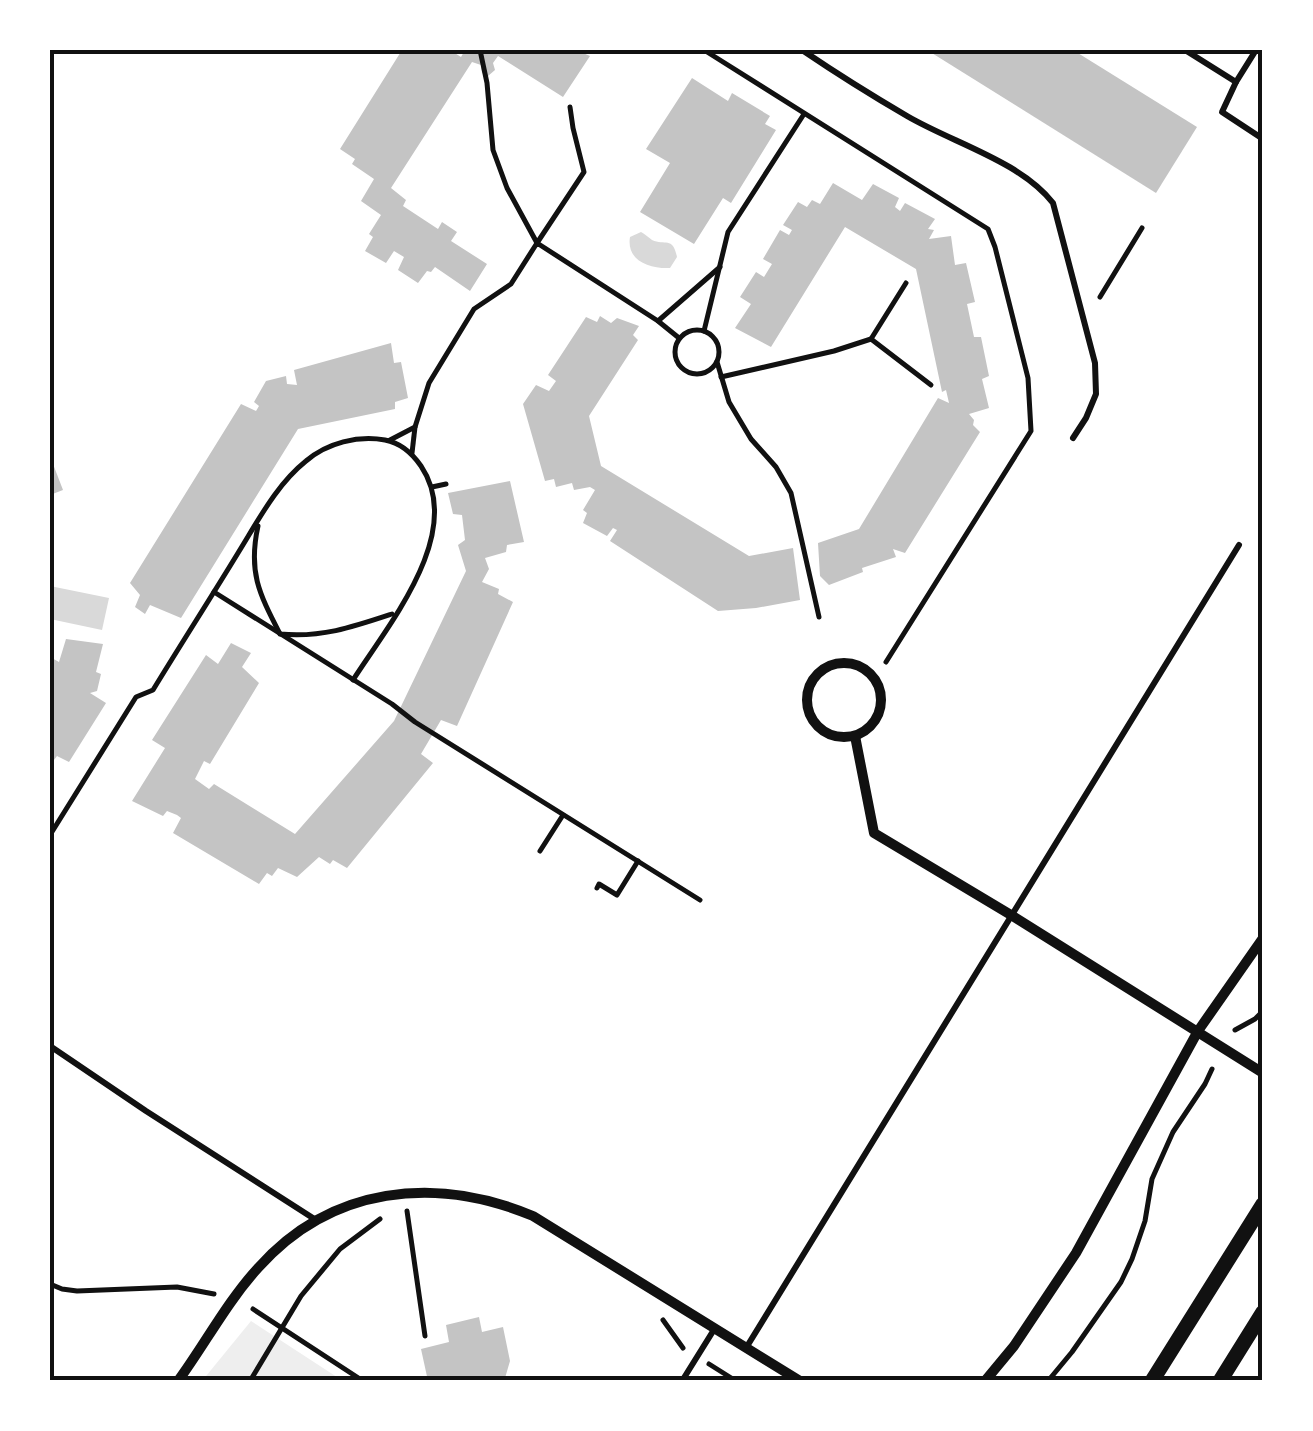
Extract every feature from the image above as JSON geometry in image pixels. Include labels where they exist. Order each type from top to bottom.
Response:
[{"type":"street","points":[[849,663],[871,674],[881,697],[880,710],[866,730],[854,736],[842,738],[820,730],[808,710],[806,698],[816,676],[836,664],[849,663]]},
{"type":"street","points":[[854,736],[874,834],[1263,1073]]},
{"type":"street","points":[[984,1381],[1014,1346],[1076,1253],[1198,1031],[1263,938]]},
{"type":"street","points":[[178,1381],[238,1292],[292,1236],[341,1207],[378,1196],[422,1192],[468,1195],[533,1216],[800,1381]]},
{"type":"street","points":[[1152,1381],[1263,1204]]},
{"type":"street","points":[[1220,1381],[1263,1312]]},
{"type":"lane","points":[[802,50],[910,118],[1012,170],[1042,189],[1053,203],[1094,363],[1096,394],[1073,438]]},
{"type":"lane","points":[[1184,50],[1236,82]]},
{"type":"lane","points":[[1256,50],[1222,112],[1263,138]]},
{"type":"lane","points":[[746,1348],[1239,545]]},
{"type":"lane","points":[[50,1046],[317,1220]]},
{"type":"lane","points":[[682,1381],[715,1328]]},
{"type":"path","points":[[480,50],[493,150],[507,188],[537,243],[680,338]]},
{"type":"path","points":[[704,50],[988,229],[995,246],[1028,378],[1031,431],[886,662]]},
{"type":"path","points":[[412,454],[415,427],[429,383],[474,309],[511,284],[584,172],[570,107]]},
{"type":"path","points":[[704,331],[728,232],[804,114]]},
{"type":"path","points":[[1100,297],[1142,228]]},
{"type":"path","points":[[658,322],[720,268]]},
{"type":"path","points":[[722,377],[871,339],[906,283]]},
{"type":"path","points":[[692,330],[715,338],[717,362],[700,375],[686,372],[674,353],[680,338],[692,330]]},
{"type":"path","points":[[871,339],[930,386]]},
{"type":"path","points":[[717,362],[729,402],[792,493],[819,617]]},
{"type":"path","points":[[390,440],[415,427]]},
{"type":"path","points":[[50,835],[136,697],[153,690],[291,474],[326,448],[370,438],[390,440],[412,454],[432,487],[432,537],[426,560],[353,680]]},
{"type":"path","points":[[432,487],[446,484]]},
{"type":"path","points":[[260,518],[252,553],[255,580],[280,634]]},
{"type":"path","points":[[214,592],[700,900]]},
{"type":"path","points":[[280,634],[304,636],[395,614]]},
{"type":"path","points":[[540,851],[563,814]]},
{"type":"path","points":[[596,888],[599,884],[616,895],[638,861]]},
{"type":"path","points":[[1236,1030],[1263,1010]]},
{"type":"path","points":[[1048,1381],[1121,1282],[1144,1221],[1152,1178],[1173,1132],[1212,1069]]},
{"type":"path","points":[[395,1214],[406,1211],[425,1336]]},
{"type":"path","points":[[250,1381],[301,1296],[340,1249],[384,1216]]},
{"type":"path","points":[[50,1284],[77,1291],[177,1287],[214,1294]]},
{"type":"path","points":[[252,1309],[362,1381]]},
{"type":"path","points":[[653,1312],[680,1347],[736,1381]]},
{"type":"shaded area","points":[[641,232],[673,246],[677,257],[670,268],[648,265],[636,258],[630,237]]},
{"type":"shaded area","points":[[50,586],[109,598],[102,630],[50,619]]},
{"type":"shaded area","points":[[251,1321],[343,1381],[202,1381]]},
{"type":"building","points":[[402,50],[450,50],[461,57],[465,50],[585,50],[583,53],[590,56],[563,97],[498,56],[493,63],[495,70],[488,76],[482,73],[481,65],[472,62],[391,188],[406,200],[403,206],[438,229],[442,222],[457,232],[451,241],[487,264],[470,291],[435,267],[418,283],[398,270],[404,257],[394,251],[386,263],[365,251],[373,237],[369,234],[381,215],[361,201],[374,179],[352,164],[355,159],[340,149]]},
{"type":"building","points":[[927,50],[1073,50],[1197,127],[1156,193]]},
{"type":"building","points":[[692,78],[728,101],[732,93],[770,116],[765,124],[776,130],[731,203],[723,198],[694,244],[640,212],[670,163],[646,149]]},
{"type":"building","points":[[833,183],[862,200],[873,184],[899,198],[895,207],[900,211],[905,203],[935,219],[928,229],[934,230],[929,239],[951,236],[955,265],[966,263],[975,302],[967,304],[974,337],[981,337],[989,376],[982,379],[989,408],[969,414],[980,432],[905,553],[893,549],[896,557],[829,585],[820,576],[818,543],[859,529],[938,398],[949,403],[946,390],[942,392],[916,269],[845,227],[771,347],[735,328],[751,304],[740,297],[756,272],[764,277],[772,264],[763,259],[780,230],[789,235],[792,230],[783,225],[798,202],[807,207],[812,200],[820,204]]},
{"type":"building","points":[[600,316],[611,323],[617,318],[639,326],[633,335],[638,340],[589,416],[601,466],[749,556],[793,548],[800,600],[718,611],[610,541],[617,530],[613,528],[607,536],[583,523],[587,513],[583,510],[595,490],[574,490],[572,483],[556,487],[554,479],[545,481],[523,404],[536,385],[549,391],[556,381],[548,375],[586,317],[597,322]]},
{"type":"building","points":[[391,343],[394,363],[401,362],[408,398],[395,402],[395,409],[298,429],[181,618],[150,605],[145,614],[135,607],[140,595],[130,583],[241,404],[256,411],[259,406],[254,402],[266,381],[286,376],[287,384],[297,385],[294,370]]},
{"type":"building","points":[[53,464],[63,490],[50,495],[50,465]]},
{"type":"building","points":[[510,481],[524,542],[507,545],[506,552],[485,558],[489,569],[482,582],[499,589],[498,594],[513,602],[457,726],[441,720],[421,754],[433,763],[347,868],[319,857],[297,877],[278,868],[272,876],[267,873],[259,884],[173,833],[181,818],[177,815],[167,811],[163,816],[132,801],[165,748],[152,740],[206,655],[218,664],[231,643],[251,653],[242,667],[259,683],[210,764],[204,761],[195,779],[209,789],[214,784],[295,834],[394,721],[466,571],[458,545],[465,540],[462,515],[453,514],[448,493]]},
{"type":"building","points":[[66,639],[103,644],[96,672],[101,674],[97,691],[90,693],[106,703],[69,762],[57,756],[50,765],[50,657],[59,662]]},
{"type":"building","points":[[479,1317],[482,1332],[503,1327],[510,1361],[505,1378],[428,1381],[421,1349],[449,1342],[446,1325]]}]
